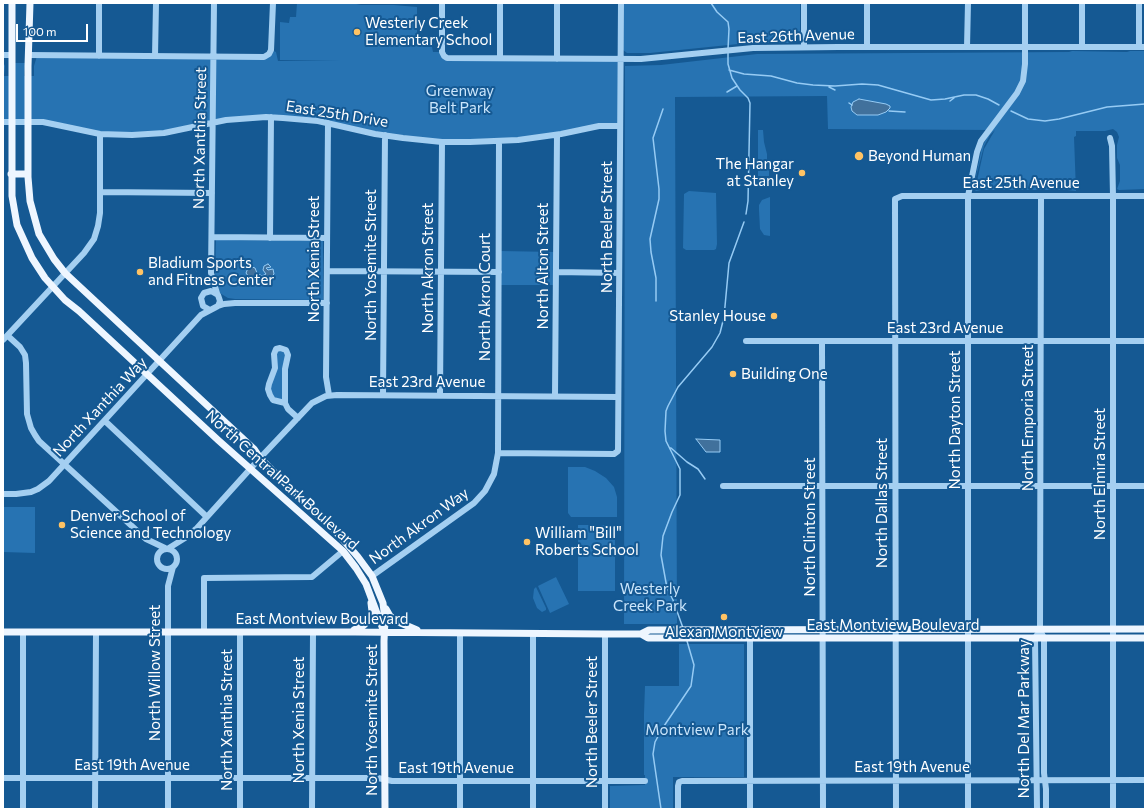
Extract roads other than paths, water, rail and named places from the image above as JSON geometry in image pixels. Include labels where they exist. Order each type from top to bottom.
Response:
[{"type":"main road","name":"North Central Park Boulevard","points":[[12,3],[12,203],[20,231],[32,258],[53,287],[65,300],[250,469],[343,551],[356,568],[369,591],[384,632]]},
{"type":"main road","name":"North Central Park Boulevard","points":[[30,3],[28,55],[28,174],[30,201],[39,234],[64,273],[254,449],[260,458],[284,483],[339,535],[372,576],[383,603],[386,624],[384,632]]},
{"type":"main road","points":[[11,174],[28,174]]},
{"type":"main road","points":[[347,632],[361,627],[369,620],[372,608],[369,591]]},
{"type":"main road","points":[[383,603],[393,619],[405,626],[424,632]]},
{"type":"main road","name":"East Montview Boulevard","points":[[3,632],[424,632],[642,634],[649,630],[676,630],[692,634],[968,634],[1040,630],[1145,629]]},
{"type":"main road","name":"North Yosemite Street","points":[[384,632],[385,809]]},
{"type":"main road","name":"East Montview Boulevard","points":[[642,634],[648,638],[678,638],[692,634]]},
{"type":"main road","name":"East Montview Boulevard","points":[[968,634],[1035,638],[1145,638]]},
{"type":"street","points":[[99,3],[99,56]]},
{"type":"street","points":[[155,56],[156,3]]},
{"type":"street","name":"North Xanthia Street","points":[[206,292],[211,273],[212,237],[214,3]]},
{"type":"street","points":[[28,55],[264,57],[269,54],[271,50],[273,3]]},
{"type":"street","name":"East 26th Avenue","points":[[442,3],[442,52],[444,56],[448,58],[656,58],[742,50],[804,47],[1142,46]]},
{"type":"street","points":[[500,3],[500,58]]},
{"type":"street","points":[[557,3],[557,59]]},
{"type":"street","name":"North Beeler Street","points":[[498,453],[614,454],[618,451],[621,3]]},
{"type":"street","points":[[804,3],[804,47]]},
{"type":"street","points":[[867,3],[867,46]]},
{"type":"street","points":[[967,46],[968,3]]},
{"type":"street","points":[[1025,3],[1025,46]]},
{"type":"street","points":[[1082,3],[1082,46]]},
{"type":"street","points":[[1139,3],[1142,46]]},
{"type":"street","name":"North Dayton Street","points":[[968,809],[968,196],[977,152],[982,139],[1017,93],[1022,84],[1025,72],[1025,46]]},
{"type":"street","points":[[3,55],[11,55]]},
{"type":"street","points":[[270,238],[271,117]]},
{"type":"street","name":"East 25th Drive","points":[[3,122],[48,123],[100,134],[132,135],[164,133],[213,123],[271,117],[303,119],[385,136],[442,142],[499,141],[556,135],[599,126],[620,126]]},
{"type":"street","name":"North Xenia Street","points":[[328,123],[326,376],[329,395]]},
{"type":"street","points":[[100,134],[99,221],[94,239],[84,253],[64,273],[6,338],[22,350],[26,358],[26,414],[31,428],[40,441],[146,539],[154,549],[156,560],[161,567],[165,569],[173,567],[177,561],[177,557],[185,538]]},
{"type":"street","name":"North Alton Street","points":[[555,396],[556,135]]},
{"type":"street","name":"North Yosemite Street","points":[[383,395],[385,136]]},
{"type":"street","name":"North Elmira Street","points":[[1110,138],[1112,146],[1113,196],[1113,809]]},
{"type":"street","name":"North Akron Court","points":[[498,453],[499,141]]},
{"type":"street","name":"North Akron Street","points":[[440,395],[442,142]]},
{"type":"street","points":[[100,192],[212,193]]},
{"type":"street","name":"North Emporia Street","points":[[1041,196],[1040,630],[1044,638]]},
{"type":"street","name":"East 25th Avenue","points":[[897,197],[1145,196]]},
{"type":"street","name":"North Dallas Street","points":[[896,809],[895,203],[897,197]]},
{"type":"street","points":[[212,237],[327,238]]},
{"type":"street","points":[[327,271],[499,272]]},
{"type":"street","points":[[556,272],[619,273]]},
{"type":"street","name":"North Xanthia Street","points":[[211,273],[218,294]]},
{"type":"street","points":[[235,303],[211,291],[206,292],[201,298],[201,304],[210,310],[226,303],[235,303],[327,303]]},
{"type":"street","points":[[218,294],[220,301],[218,306]]},
{"type":"street","name":"North Xanthia Way","points":[[194,324],[201,304]]},
{"type":"street","name":"North Xanthia Way","points":[[3,494],[31,492],[44,485],[202,315],[210,310]]},
{"type":"street","name":"East 23rd Avenue","points":[[746,341],[1145,341]]},
{"type":"street","name":"North Clinton Street","points":[[822,341],[823,809]]},
{"type":"street","points":[[285,403],[273,400],[268,389],[275,368],[274,354],[276,350],[280,348],[286,350],[288,355],[285,369],[285,403],[288,409],[298,418]]},
{"type":"street","name":"East 23rd Avenue","points":[[185,538],[207,517],[313,402],[329,395],[618,397]]},
{"type":"street","points":[[105,421],[207,517]]},
{"type":"street","name":"North Akron Way","points":[[372,576],[480,498],[488,487],[494,474],[498,453]]},
{"type":"street","points":[[723,486],[1145,486]]},
{"type":"street","points":[[156,556],[161,550],[185,538]]},
{"type":"street","points":[[146,539],[176,553],[177,557]]},
{"type":"street","points":[[204,632],[204,578],[312,577],[343,551]]},
{"type":"street","name":"North Willow Street","points":[[161,567],[168,586]]},
{"type":"street","name":"North Willow Street","points":[[168,809],[168,586],[173,567]]},
{"type":"street","name":"North Del Mar Parkway","points":[[1037,809],[1035,638],[1040,630]]},
{"type":"street","points":[[23,632],[23,809]]},
{"type":"street","points":[[95,809],[96,632]]},
{"type":"street","name":"North Xanthia Street","points":[[240,632],[240,809]]},
{"type":"street","name":"North Xenia Street","points":[[312,632],[312,809]]},
{"type":"street","points":[[460,633],[460,809]]},
{"type":"street","points":[[532,634],[533,809]]},
{"type":"street","name":"North Beeler Street","points":[[605,634],[605,809]]},
{"type":"street","points":[[750,634],[750,809]]},
{"type":"street","name":"North Del Mar Parkway","points":[[1044,638],[1046,809]]},
{"type":"street","name":"East 19th Avenue","points":[[3,778],[378,778],[392,781],[645,780]]},
{"type":"street","name":"East 19th Avenue","points":[[678,809],[678,786],[679,782],[682,781],[1145,780]]},
{"type":"waterway","points":[[711,3],[717,12],[728,22],[728,49]]},
{"type":"waterway","points":[[728,53],[728,64],[732,78],[740,90],[748,98],[750,103],[748,201],[746,214]]},
{"type":"waterway","points":[[729,70],[744,74],[771,76],[797,83],[813,85],[878,85],[931,100],[964,95],[976,95],[999,105]]},
{"type":"waterway","points":[[727,92],[737,86]]},
{"type":"waterway","points":[[829,87],[835,90]]},
{"type":"waterway","points":[[950,101],[954,98]]},
{"type":"waterway","points":[[1011,111],[1028,119],[1045,121],[1107,107],[1145,104]]},
{"type":"waterway","points":[[656,301],[656,278],[650,239],[659,199],[659,189],[653,138],[663,109]]},
{"type":"waterway","points":[[889,111],[905,112]]},
{"type":"waterway","points":[[683,628],[667,588],[661,555],[663,536],[680,495],[680,469],[666,441],[666,411],[678,387],[712,347],[720,333],[724,317],[729,263],[744,222]]},
{"type":"waterway","points":[[670,448],[698,469],[705,479]]},
{"type":"waterway","points":[[661,809],[653,754],[655,742],[662,729],[691,686],[694,665],[687,641]]},
{"type":"place","name":"Westerly Creek Elementary School","points":[[357,32]]},
{"type":"place","name":"Beyond Human","points":[[859,156]]},
{"type":"place","name":"The Hangar at Stanley","points":[[802,173]]},
{"type":"place","name":"Bladium Sports and Fitness Center","points":[[140,272]]},
{"type":"place","name":"Stanley House","points":[[774,316]]},
{"type":"place","name":"Building One","points":[[733,374]]},
{"type":"place","name":"Denver School of Science and Technology","points":[[62,525]]},
{"type":"place","name":"William \"Bill\" Roberts School","points":[[527,542]]},
{"type":"place","name":"Alexan Montview","points":[[724,617]]},
{"type":"park label","name":"Greenway Belt Park","points":[[460,100]]},
{"type":"park label","name":"Westerly Creek Park","points":[[650,598]]},
{"type":"park label","name":"Montview Park","points":[[697,730]]}]
